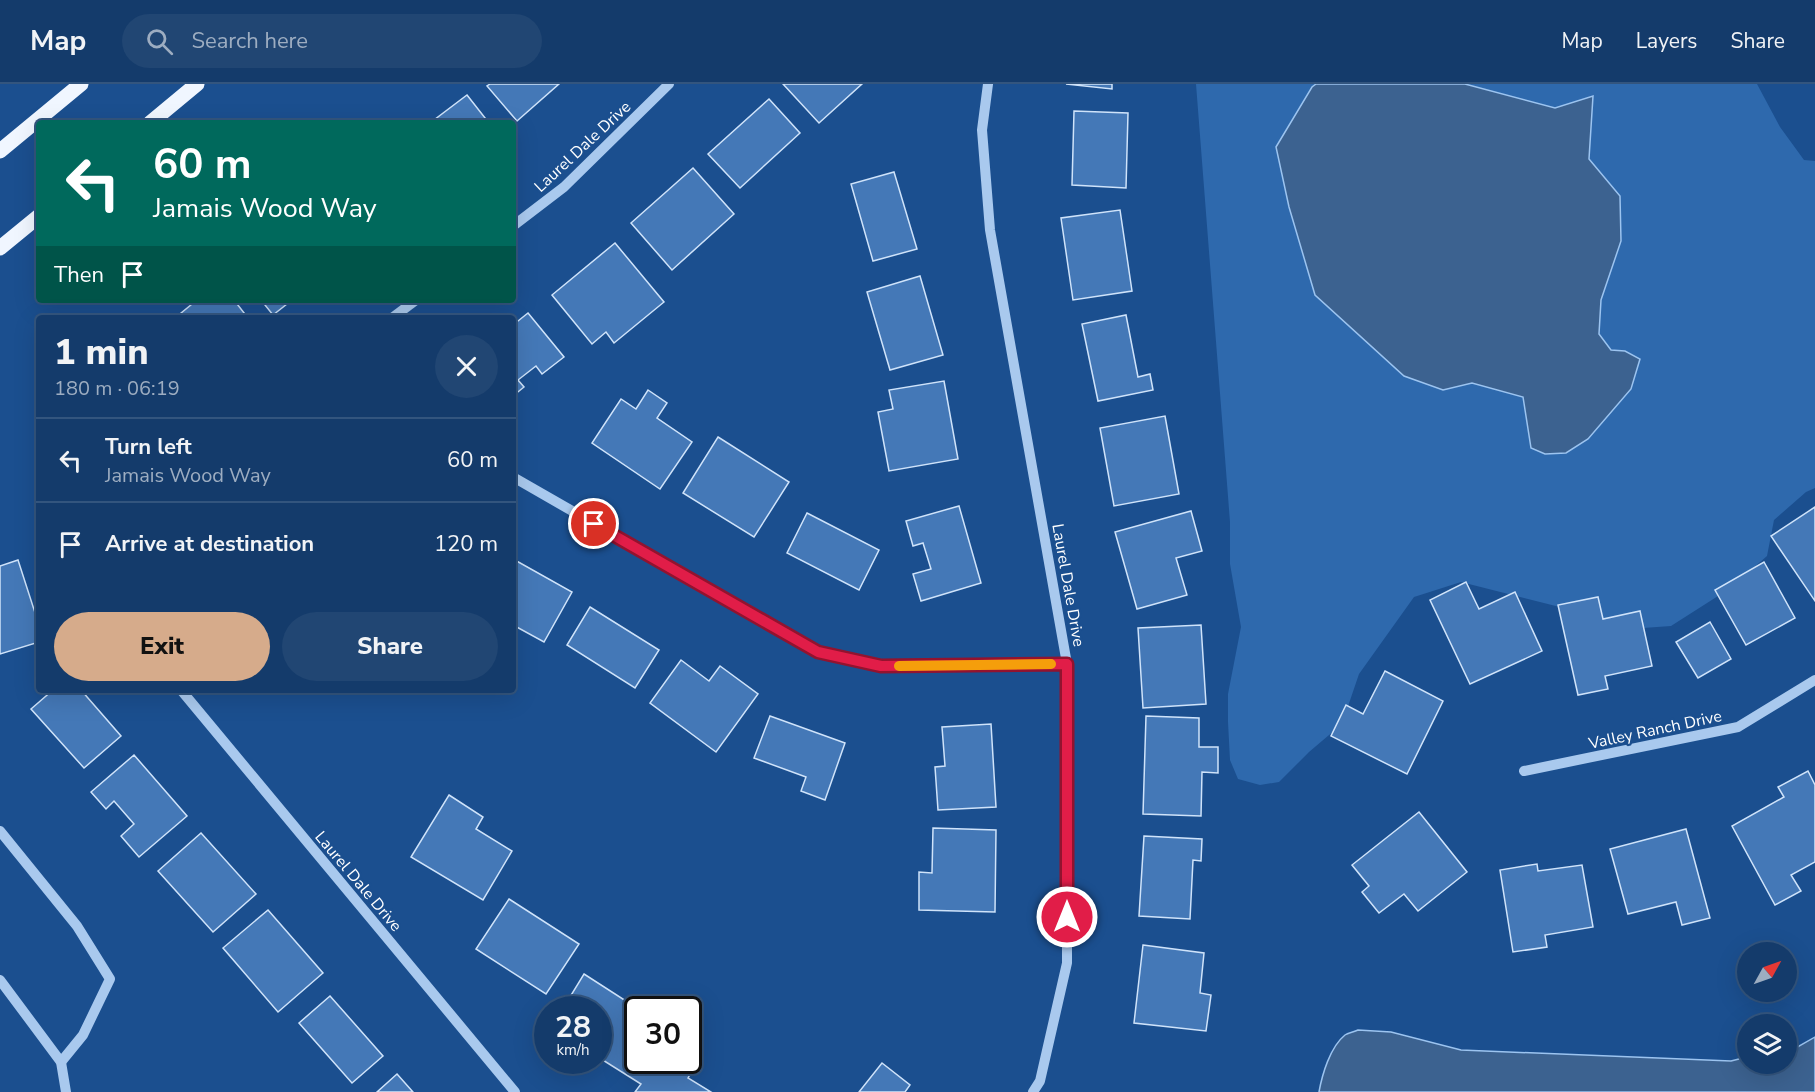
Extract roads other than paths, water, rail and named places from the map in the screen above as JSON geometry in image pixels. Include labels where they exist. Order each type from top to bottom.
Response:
[{"type":"main road","points":[[38,120],[81,84]]},
{"type":"main road","points":[[154,120],[197,84]]},
{"type":"main road","points":[[0,152],[36,122]]},
{"type":"main road","points":[[0,248],[36,218]]},
{"type":"street","name":"Laurel Dale Drive","points":[[516,224],[564,187],[669,84]]},
{"type":"street","name":"Laurel Dale Drive","points":[[988,84],[982,130],[990,230],[1067,664],[1067,963],[1040,1081],[1033,1092]]},
{"type":"street","points":[[396,315],[412,303]]},
{"type":"street","points":[[516,479],[818,652],[881,666],[1067,664]]},
{"type":"street","name":"Valley Ranch Drive","points":[[1524,771],[1738,727],[1815,680]]},
{"type":"street","name":"Laurel Dale Drive","points":[[183,693],[515,1092]]},
{"type":"street","points":[[0,831],[77,926],[110,979],[83,1035],[61,1062]]},
{"type":"street","points":[[0,980],[61,1062],[66,1092]]}]
